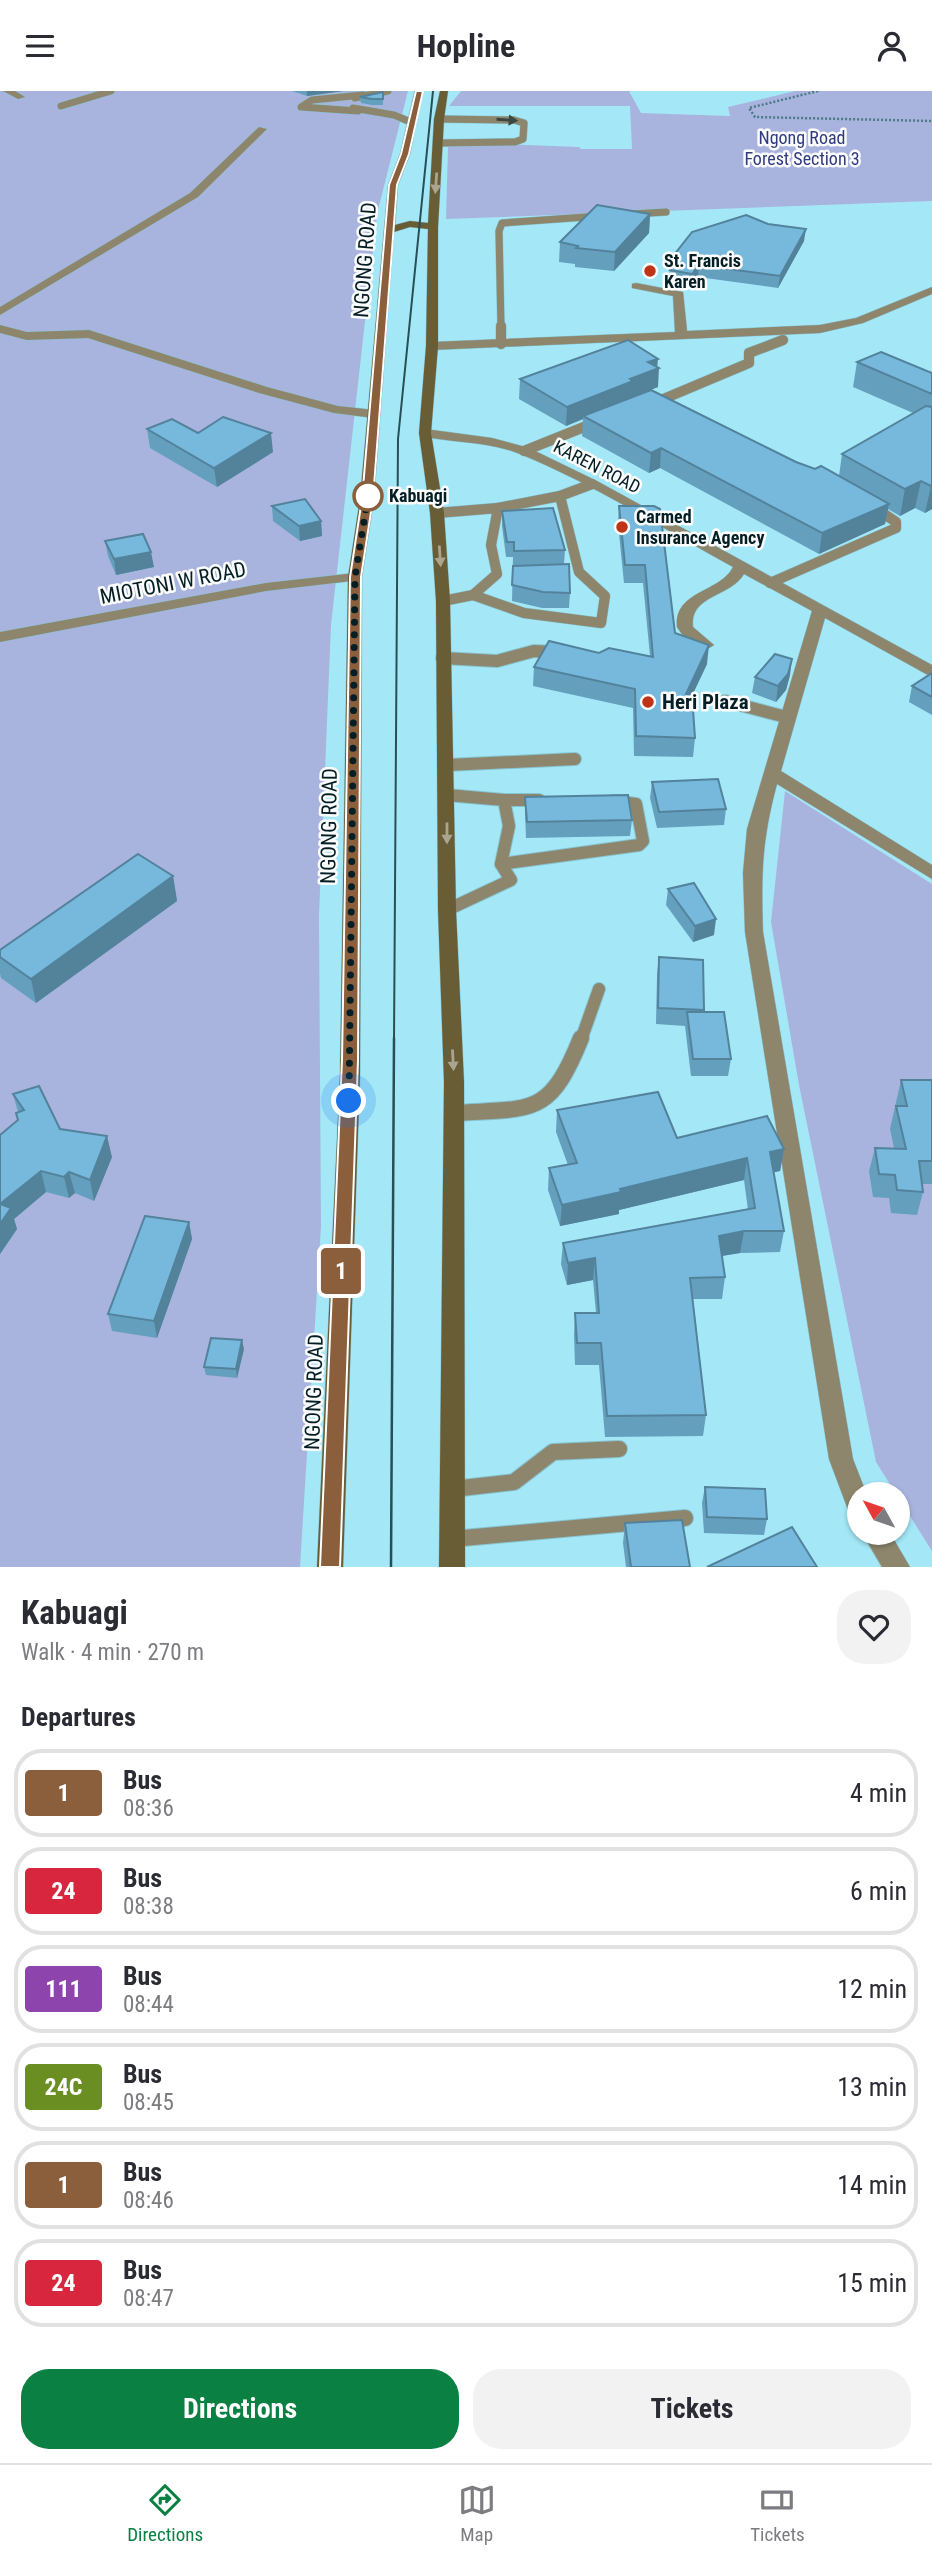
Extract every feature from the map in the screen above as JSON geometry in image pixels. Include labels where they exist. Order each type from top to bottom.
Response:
[{"type":"main road","name":"NGONG ROAD","points":[[330,1567],[350,1060],[355,577],[368,499],[393,185],[413,123],[419,91]]},
{"type":"main road","points":[[444,91],[439,119],[433,227],[432,346],[425,433],[437,513],[443,601],[442,658],[447,765],[447,910],[454,1114],[452,1567]]},
{"type":"main road","points":[[390,230],[410,224],[433,227]]},
{"type":"street","points":[[7,91],[22,97]]},
{"type":"street","points":[[0,312],[194,195],[262,129]]},
{"type":"street","points":[[636,286],[679,294],[681,334]]},
{"type":"street","points":[[432,346],[840,327],[932,290]]},
{"type":"street","points":[[0,329],[27,336],[89,334],[263,390],[338,409],[374,414]]},
{"type":"street","name":"KAREN ROAD","points":[[425,433],[492,442],[524,451],[592,484],[932,671]]},
{"type":"street","points":[[706,645],[686,631],[683,624],[686,613],[694,600],[733,581],[740,567]]},
{"type":"street","name":"MIOTONI W ROAD","points":[[0,637],[265,587],[355,577]]},
{"type":"street","points":[[820,609],[806,666],[786,717],[756,829],[752,873],[754,932],[841,1459],[850,1482]]},
{"type":"street","points":[[772,773],[932,873]]},
{"type":"street","points":[[883,1545],[897,1567]]},
{"type":"lane","points":[[61,106],[111,91]]},
{"type":"lane","points":[[388,91],[312,100],[301,107],[394,115],[413,123]]},
{"type":"lane","points":[[358,111],[351,103],[362,95]]},
{"type":"lane","points":[[438,142],[514,142],[523,139],[523,122],[517,120],[439,119]]},
{"type":"lane","points":[[618,215],[666,212]]},
{"type":"lane","points":[[501,344],[499,231],[502,223],[606,216]]},
{"type":"lane","points":[[627,221],[638,223]]},
{"type":"lane","points":[[661,401],[749,363],[749,353],[783,340]]},
{"type":"lane","points":[[524,451],[613,415]]},
{"type":"lane","points":[[437,513],[498,508],[560,496],[592,484]]},
{"type":"lane","points":[[473,595],[524,613],[601,623],[608,597],[585,581],[579,572],[560,496]]},
{"type":"lane","points":[[770,583],[896,529],[896,522],[867,504]]},
{"type":"lane","points":[[497,574],[491,545],[498,508]]},
{"type":"lane","points":[[565,572],[579,572]]},
{"type":"lane","points":[[443,601],[473,595],[497,574],[511,573]]},
{"type":"lane","points":[[442,658],[497,661],[544,650],[567,654]]},
{"type":"lane","points":[[725,701],[786,717]]},
{"type":"lane","points":[[447,765],[575,759]]},
{"type":"lane","points":[[447,795],[504,800],[555,800]]},
{"type":"lane","points":[[447,910],[511,880],[501,864],[509,826],[504,800]]},
{"type":"lane","points":[[501,864],[641,843],[636,804],[593,801]]},
{"type":"lane","points":[[454,1114],[538,1104],[552,1094],[564,1079],[599,989]]},
{"type":"lane","points":[[453,1489],[514,1482],[552,1452],[619,1449]]},
{"type":"lane","points":[[452,1539],[685,1518]]},
{"type":"path","points":[[818,91],[750,109],[755,117],[932,121]]},
{"type":"green space","points":[[0,91],[408,91],[377,214],[331,625],[319,916],[321,1226],[300,1567],[0,1567]]},
{"type":"green space","name":"Ngong Road Forest Section 3","points":[[461,91],[629,91],[641,113],[730,116],[728,107],[795,91],[932,91],[932,201],[446,219],[448,147],[504,144],[632,149],[630,106],[449,106]]},
{"type":"green space","points":[[785,791],[932,884],[932,1551],[910,1516],[910,1482],[889,1482],[876,1462],[799,1085],[771,922]]},
{"type":"building","points":[[383,92],[383,99],[360,97]]},
{"type":"building","points":[[597,205],[650,214],[615,252],[576,248],[578,246],[560,242]]},
{"type":"building","points":[[746,215],[768,224],[806,229],[780,276],[699,265],[692,274],[670,270],[677,261],[670,260],[692,232]]},
{"type":"building","points":[[628,340],[658,359],[648,362],[659,368],[567,407],[520,379]]},
{"type":"building","points":[[881,352],[932,373],[932,394],[857,362]]},
{"type":"building","points":[[651,390],[796,462],[815,469],[821,466],[889,504],[822,533],[661,448],[651,453],[583,416]]},
{"type":"building","points":[[926,406],[932,407],[931,486],[921,481],[905,489],[842,454]]},
{"type":"building","points":[[223,417],[271,433],[214,468],[147,429],[172,419],[198,433]]},
{"type":"building","points":[[305,499],[321,521],[299,526],[272,506]]},
{"type":"building","points":[[619,506],[654,506],[660,509],[675,633],[709,645],[686,694],[692,695],[695,738],[636,736],[635,689],[534,667],[549,641],[599,653],[609,648],[653,657],[645,565],[625,565]]},
{"type":"building","points":[[553,508],[565,550],[514,551],[514,542],[507,542],[502,511]]},
{"type":"building","points":[[143,534],[151,552],[114,559],[105,541]]},
{"type":"building","points":[[569,564],[570,593],[543,592],[512,585],[513,566]]},
{"type":"building","points":[[775,654],[792,659],[788,674],[778,686],[755,677]]},
{"type":"building","points":[[932,673],[932,697],[912,686]]},
{"type":"building","points":[[718,779],[726,809],[659,812],[652,782]]},
{"type":"building","points":[[628,795],[632,820],[527,822],[525,797]]},
{"type":"building","points":[[138,854],[173,876],[31,979],[0,957],[0,950]]},
{"type":"building","points":[[694,883],[716,919],[695,926],[668,889]]},
{"type":"building","points":[[659,957],[703,960],[704,1010],[658,1008]]},
{"type":"building","points":[[687,1012],[724,1012],[731,1059],[693,1059]]},
{"type":"building","points":[[901,1080],[932,1080],[932,1161],[919,1161],[923,1192],[897,1190],[895,1175],[879,1174],[875,1148],[906,1149],[896,1106],[907,1106]]},
{"type":"building","points":[[39,1086],[60,1129],[107,1136],[90,1180],[69,1172],[64,1177],[41,1171],[0,1204],[0,1135],[18,1120],[16,1113],[24,1110],[13,1094]]},
{"type":"building","points":[[658,1092],[677,1138],[767,1116],[784,1149],[770,1152],[784,1231],[744,1231],[719,1236],[725,1277],[690,1278],[706,1415],[607,1416],[601,1343],[577,1343],[575,1313],[599,1313],[595,1258],[568,1263],[563,1243],[755,1208],[747,1158],[562,1205],[549,1168],[577,1163],[557,1110]]},
{"type":"building","points":[[0,1204],[11,1208],[0,1224]]},
{"type":"building","points":[[145,1216],[189,1222],[154,1321],[108,1314]]},
{"type":"building","points":[[211,1338],[242,1340],[236,1369],[204,1367]]},
{"type":"building","points":[[705,1487],[765,1489],[767,1519],[707,1517]]},
{"type":"building","points":[[682,1520],[690,1567],[631,1567],[625,1523]]},
{"type":"building","points":[[792,1527],[817,1567],[707,1567]]},
{"type":"tram line","points":[[394,1040],[398,439],[433,91]]},
{"type":"tram line","points":[[391,1567],[394,1038]]},
{"type":"bus line","name":"1","points":[[330,1567],[350,1060],[355,577],[368,499],[370,439],[382,346],[393,185],[405,154],[419,91]]},
{"type":"place","name":"St. Francis Karen","points":[[650,271]]},
{"type":"place","name":"Kabuagi","points":[[368,496]]},
{"type":"place","name":"Carmed Insurance Agency","points":[[622,527]]},
{"type":"place","name":"Heri Plaza","points":[[648,702]]},
{"type":"route","points":[[349,1101],[355,577],[368,496]]}]
